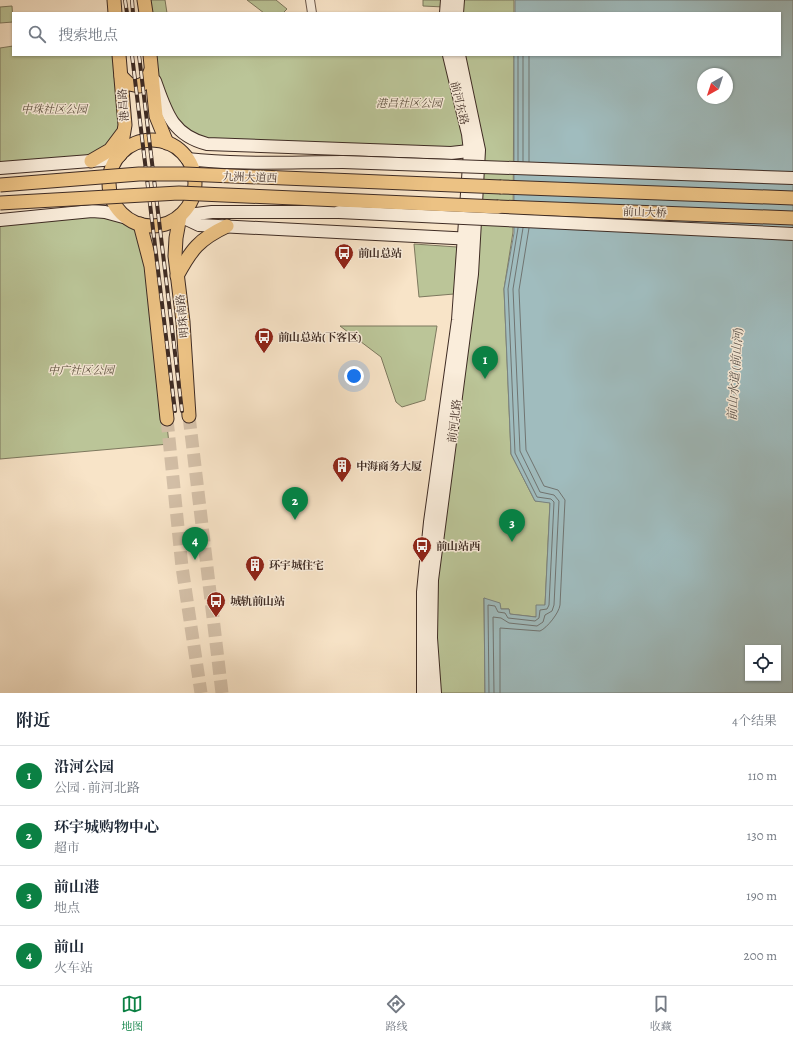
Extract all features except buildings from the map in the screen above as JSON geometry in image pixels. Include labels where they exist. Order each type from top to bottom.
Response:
[{"type":"main road","points":[[114,0],[115,12]]},
{"type":"main road","points":[[144,0],[146,12]]},
{"type":"main road","points":[[446,12],[447,0]]},
{"type":"main road","points":[[457,12],[458,0]]},
{"type":"main road","name":"港昌路","points":[[119,56],[125,125],[120,155]]},
{"type":"main road","points":[[150,56],[156,116],[167,143]]},
{"type":"main road","name":"前河东路","points":[[449,56],[468,134],[474,150]]},
{"type":"main road","name":"前河东路","points":[[459,56],[474,150]]},
{"type":"main road","points":[[120,76],[129,84],[139,86],[146,82],[151,69]]},
{"type":"main road","points":[[151,69],[164,107],[170,119],[185,136],[194,141],[207,144],[443,152],[474,150]]},
{"type":"main road","points":[[91,161],[110,150],[116,144],[125,125]]},
{"type":"main road","points":[[0,220],[92,211],[105,212],[127,218],[140,224],[154,226],[168,223],[180,216],[188,206],[194,195],[195,182],[193,170],[187,159],[178,150],[167,143],[155,140],[142,141],[131,146],[120,155],[112,167],[109,181],[111,195],[117,208],[127,218]]},
{"type":"main road","name":"前河北路","points":[[423,693],[423,592],[430,522],[469,239],[474,150]]},
{"type":"main road","points":[[0,168],[91,161],[120,155]]},
{"type":"main road","points":[[187,159],[212,162],[343,162],[793,178]]},
{"type":"main road","name":"九洲大道西","points":[[0,185],[139,174],[185,174],[501,187]]},
{"type":"main road","name":"前山大桥","points":[[501,187],[793,198]]},
{"type":"main road","name":"九洲大道西","points":[[0,203],[179,193],[498,207]]},
{"type":"main road","name":"前山大桥","points":[[498,207],[793,218]]},
{"type":"main road","points":[[180,216],[212,212],[340,212],[793,234]]},
{"type":"main road","points":[[180,216],[199,225],[469,239]]},
{"type":"main road","name":"明珠南路","points":[[180,216],[176,238],[175,256],[183,322],[189,416]]},
{"type":"main road","points":[[140,224],[150,266],[167,419]]},
{"type":"main road","points":[[177,276],[190,253],[202,240],[227,226]]},
{"type":"main road","name":"前河北路","points":[[435,693],[431,638],[432,580],[472,274],[469,239]]},
{"type":"street","points":[[310,0],[312,12]]},
{"type":"green space","points":[[147,0],[165,0],[167,12],[149,12]]},
{"type":"green space","points":[[247,0],[276,0],[287,9],[284,12],[263,12]]},
{"type":"green space","points":[[423,0],[444,0],[444,7],[423,6]]},
{"type":"green space","points":[[447,0],[514,0],[514,12],[446,12]]},
{"type":"green space","points":[[12,6],[12,22],[0,23],[0,7]]},
{"type":"green space","name":"中珠社区公园","points":[[12,46],[12,56],[117,56],[124,125],[100,155],[0,166],[0,48]]},
{"type":"green space","name":"港昌社区公园","points":[[152,56],[447,56],[469,150],[196,140],[169,114]]},
{"type":"green space","points":[[450,56],[514,56],[513,232],[504,289],[511,454],[535,501],[550,502],[545,606],[536,617],[509,614],[509,609],[501,609],[484,598],[485,693],[436,693],[432,614],[469,132]]},
{"type":"green space","name":"中广社区公园","points":[[92,211],[127,218],[140,224],[150,266],[169,444],[0,459],[0,219]]},
{"type":"green space","points":[[414,244],[457,247],[454,294],[419,297]]},
{"type":"green space","points":[[340,326],[437,326],[425,400],[402,407],[396,402],[381,357]]},
{"type":"water","name":"前山水道 (前山河)","points":[[515,0],[793,0],[793,693],[485,693],[484,598],[500,603],[501,609],[509,609],[510,614],[536,617],[536,605],[545,605],[550,503],[535,501],[511,454],[504,289],[514,233],[514,56],[781,56],[781,12],[515,12]]},
{"type":"tunnel","points":[[189,416],[222,693]]},
{"type":"tunnel","points":[[167,419],[182,567],[201,693]]},
{"type":"railway","points":[[125,0],[127,12]]},
{"type":"railway","points":[[132,0],[133,12]]},
{"type":"railway","points":[[132,56],[175,411]]},
{"type":"railway","points":[[139,56],[182,411]]},
{"type":"place","name":"前山总站","points":[[344,270]]},
{"type":"place","name":"前山总站(下客区)","points":[[264,354]]},
{"type":"place","name":"沿河公园","points":[[485,379]]},
{"type":"place","name":"中海商务大厦","points":[[342,483]]},
{"type":"place","name":"环宇城购物中心","points":[[295,520]]},
{"type":"place","name":"前山港","points":[[512,542]]},
{"type":"place","name":"前山","points":[[195,560]]},
{"type":"place","name":"前山站西","points":[[422,563]]},
{"type":"place","name":"环宇城住宅","points":[[255,582]]},
{"type":"place","name":"城轨前山站","points":[[216,618]]}]
